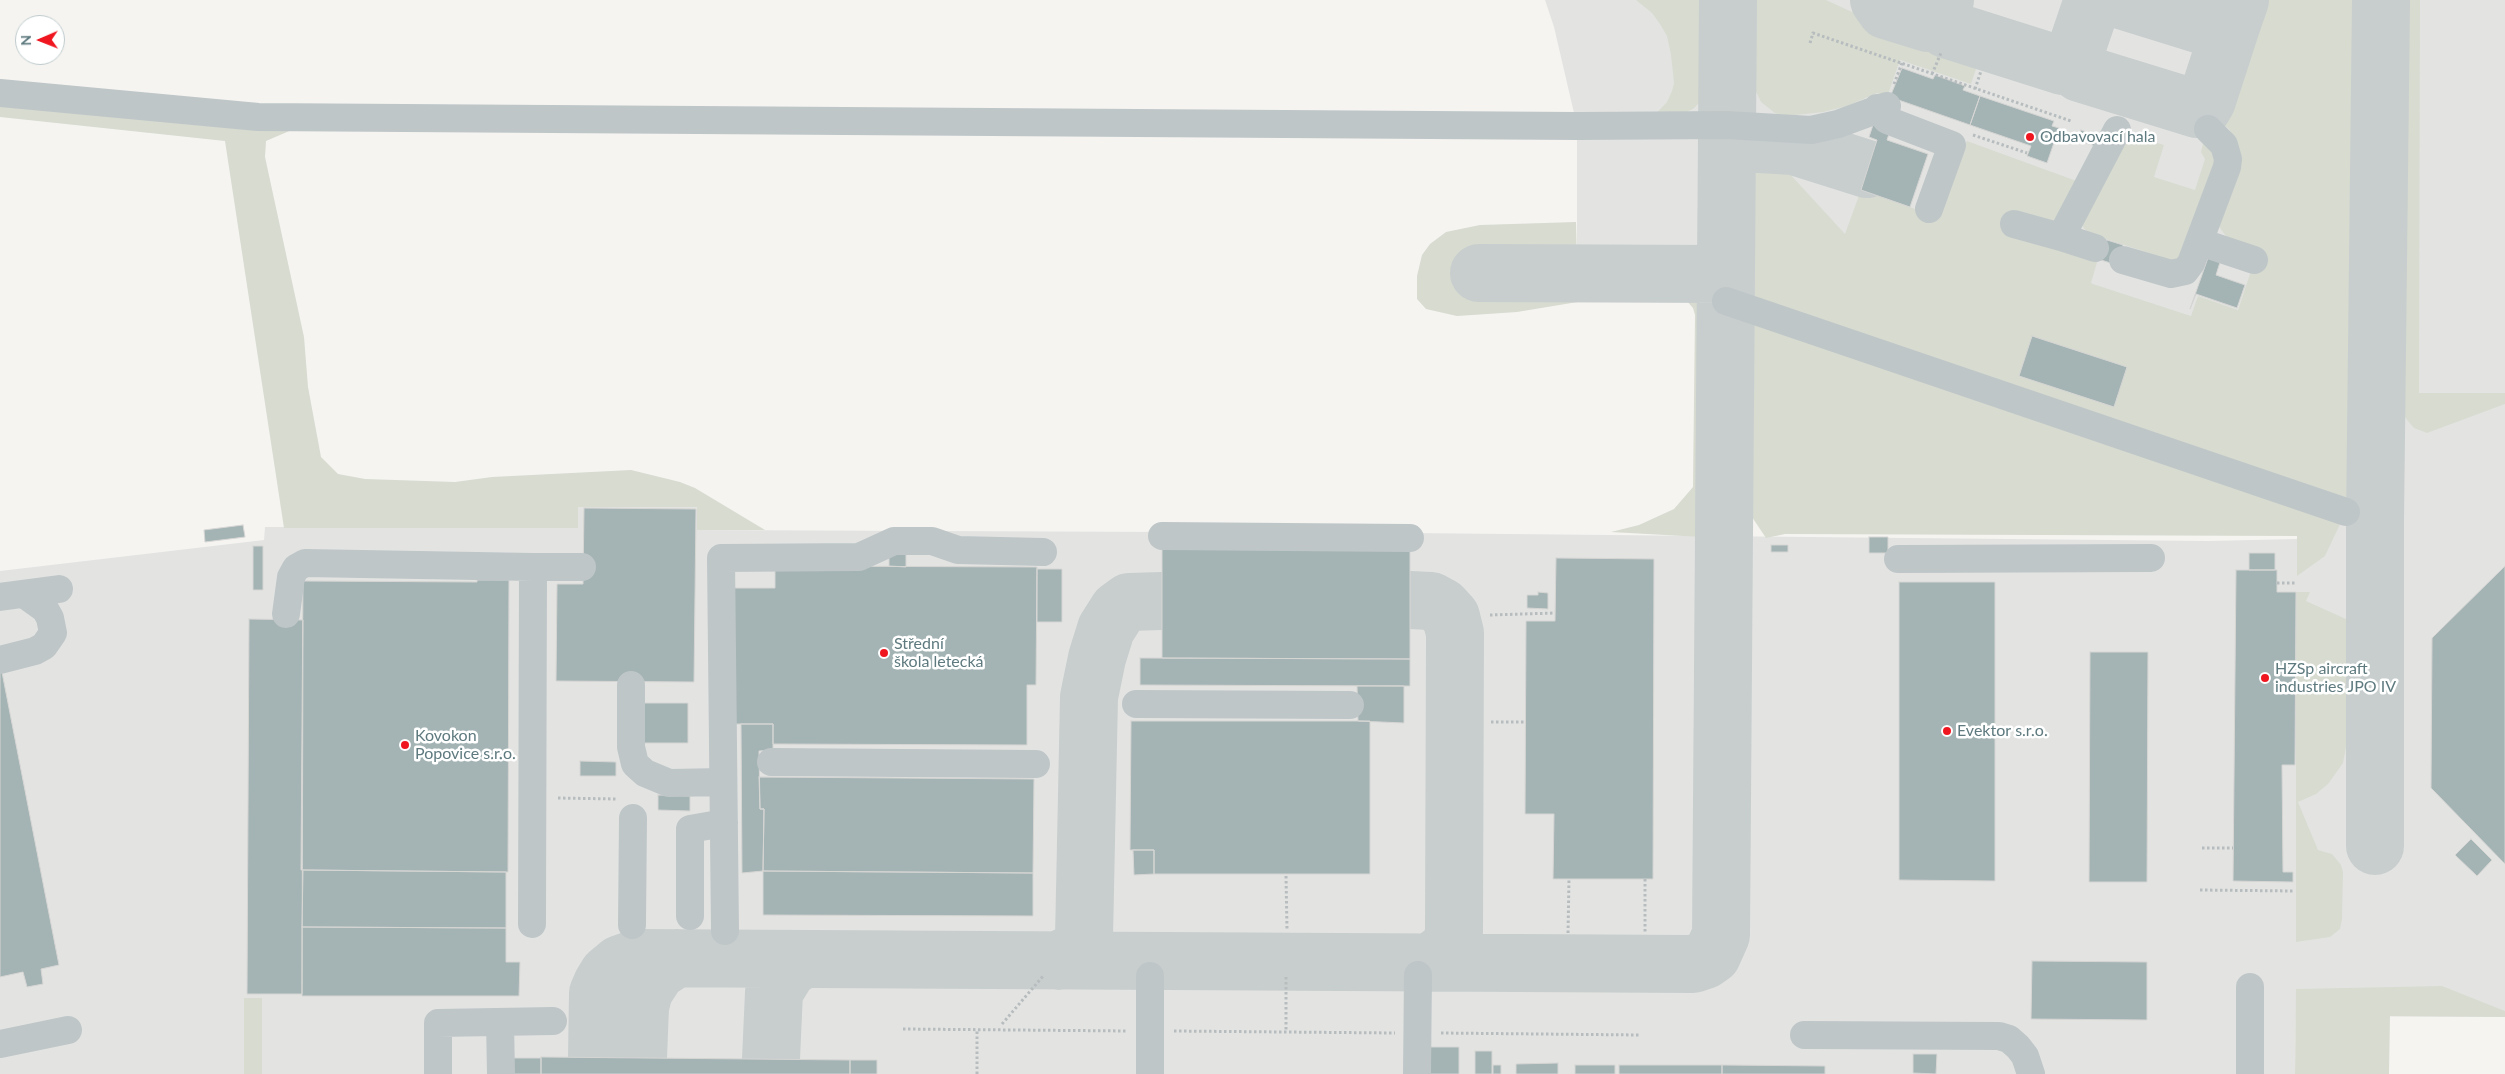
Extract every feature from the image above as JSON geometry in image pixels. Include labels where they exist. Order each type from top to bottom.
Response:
[{"type":"street","points":[[0,93],[258,117],[1537,125],[1727,124],[1811,130],[1838,124],[1882,107],[1887,120],[1952,145],[1929,209]]},
{"type":"street","points":[[2122,260],[2175,274],[2188,268],[2200,242],[2228,159],[2221,140],[2208,129]]},
{"type":"street","points":[[2061,237],[2117,130]]},
{"type":"street","points":[[2014,224],[2095,248]]},
{"type":"street","points":[[2200,242],[2254,260]]},
{"type":"street","points":[[1726,301],[2346,512]]},
{"type":"street","points":[[1162,536],[1410,538]]},
{"type":"street","points":[[725,932],[720,558],[859,557],[894,541],[932,541],[958,550],[1042,552]]},
{"type":"street","points":[[1898,558],[2151,558]]},
{"type":"street","points":[[286,614],[291,577],[296,568],[305,563],[582,567]]},
{"type":"street","points":[[532,924],[533,567]]},
{"type":"street","points":[[12,595],[60,589]]},
{"type":"street","points":[[0,660],[35,651],[44,646],[52,633],[50,618],[45,608],[12,595]]},
{"type":"street","points":[[631,685],[631,747],[635,764],[645,773],[669,783],[723,782]]},
{"type":"street","points":[[1136,704],[1350,705]]},
{"type":"street","points":[[771,762],[1036,764]]},
{"type":"street","points":[[627,809],[632,926]]},
{"type":"street","points":[[690,916],[690,829],[724,823]]},
{"type":"street","points":[[1417,1074],[1418,975]]},
{"type":"street","points":[[1150,976],[1150,1074]]},
{"type":"street","points":[[2250,987],[2250,1074]]},
{"type":"street","points":[[438,1074],[438,1023],[553,1021]]},
{"type":"street","points":[[500,1022],[501,1074]]},
{"type":"street","points":[[0,1044],[68,1030]]},
{"type":"street","points":[[1804,1035],[1999,1036],[2009,1039],[2018,1047],[2025,1056],[2031,1074]]},
{"type":"path","points":[[1810,43],[1813,33],[2071,121]]},
{"type":"path","points":[[1932,74],[1941,52]]},
{"type":"path","points":[[1975,89],[1981,71]]},
{"type":"path","points":[[2277,583],[2297,583]]},
{"type":"path","points":[[1490,615],[1555,613]]},
{"type":"path","points":[[1491,722],[1526,722]]},
{"type":"path","points":[[558,798],[627,809]]},
{"type":"path","points":[[2202,848],[2234,848]]},
{"type":"path","points":[[1286,876],[1286,930]]},
{"type":"path","points":[[1568,879],[1568,934]]},
{"type":"path","points":[[1645,879],[1646,934]]},
{"type":"path","points":[[2200,890],[2293,891]]},
{"type":"path","points":[[1002,1024],[1044,975]]},
{"type":"path","points":[[1286,977],[1286,1032]]},
{"type":"path","points":[[903,1029],[1640,1035]]},
{"type":"path","points":[[976,1074],[977,1030]]},
{"type":"shaded area","points":[[1545,0],[2505,0],[2505,1017],[2296,1016],[2295,1074],[262,1074],[262,998],[244,998],[244,1074],[0,1074],[0,571],[264,540],[265,527],[578,527],[578,507],[698,507],[698,530],[1410,533],[2208,541],[2297,539],[2297,496],[2245,384],[1726,263],[1577,264],[1577,126],[1554,27]]},
{"type":"shaded area","points":[[1636,0],[1705,0],[1706,88],[1704,98],[1693,109],[1675,117],[1653,117],[1667,102],[1672,91],[1674,83],[1671,55],[1667,36],[1660,24],[1652,13]]},
{"type":"shaded area","points":[[1751,0],[1826,0],[1976,69],[1971,84],[1900,60],[1887,97],[1877,93],[1847,106],[1823,112],[1786,116],[1775,113],[1761,102],[1752,83]]},
{"type":"shaded area","points":[[2252,0],[2362,0],[2358,489],[2351,502],[1751,301],[1751,184],[1753,177],[1759,169],[1774,164],[1788,172],[1845,234],[1861,190],[1938,217],[1967,141],[2082,183],[2063,218],[2098,259],[2091,283],[2191,316],[2198,296],[2238,310],[2258,250],[2228,239],[2218,225],[2236,141],[2229,129],[2213,116]]},
{"type":"shaded area","points":[[2400,0],[2420,0],[2419,393],[2505,393],[2505,404],[2427,433],[2414,428],[2408,421],[2400,410],[2396,394]]},
{"type":"shaded area","points":[[0,101],[301,126],[266,141],[265,157],[304,337],[308,387],[321,457],[338,474],[365,479],[455,482],[492,477],[631,470],[680,482],[695,488],[765,530],[697,530],[697,507],[578,507],[578,528],[284,528],[225,141],[0,117]]},
{"type":"shaded area","points":[[2123,132],[2164,145],[2154,177],[2195,190],[2205,159],[2201,152],[2204,140],[2217,154],[2202,208],[2176,262],[2088,233],[2083,227],[2082,217]]},
{"type":"shaded area","points":[[1576,222],[1577,264],[1476,261],[1479,273],[1476,283],[1663,286],[1686,289],[1695,295],[1700,302],[1702,311],[1702,537],[1611,532],[1639,525],[1674,509],[1693,487],[1695,315],[1693,308],[1686,300],[1681,296],[1655,292],[1638,292],[1517,312],[1457,316],[1426,309],[1417,299],[1417,276],[1422,255],[1430,244],[1446,232],[1480,225]]},
{"type":"shaded area","points":[[1750,320],[2341,522],[2325,556],[2297,576],[2297,536],[1785,534],[1766,538],[1748,511]]},
{"type":"shaded area","points":[[2296,592],[2310,592],[2306,601],[2346,619],[2353,635],[2347,682],[2346,747],[2343,763],[2328,784],[2316,794],[2298,802],[2318,850],[2332,854],[2341,865],[2343,872],[2342,919],[2340,929],[2330,937],[2296,942]]},
{"type":"shaded area","points":[[2442,986],[2505,1011],[2505,1017],[2390,1016],[2389,1074],[2295,1074],[2296,989]]},
{"type":"shaded area","points":[[244,998],[262,998],[262,1074],[244,1074]]},
{"type":"building","points":[[1902,68],[1933,79],[1935,75],[1965,86],[1963,90],[1980,96],[1970,125],[1890,97]]},
{"type":"building","name":"Odbavovací hala","points":[[1980,96],[2054,121],[2052,126],[2059,128],[2047,163],[2027,156],[2031,146],[1970,125]]},
{"type":"building","points":[[1873,125],[1890,131],[1887,140],[1928,154],[1910,207],[1861,190],[1877,140],[1869,137]]},
{"type":"building","points":[[2081,130],[2099,137],[2095,146],[2077,140]]},
{"type":"building","points":[[2107,240],[2123,245],[2117,265],[2101,260]]},
{"type":"building","points":[[2209,255],[2221,259],[2216,275],[2245,285],[2237,308],[2196,294],[2190,309]]},
{"type":"building","points":[[2032,336],[2127,367],[2114,407],[2019,376]]},
{"type":"building","points":[[584,508],[696,509],[694,682],[556,681],[557,584],[583,584]]},
{"type":"building","points":[[243,525],[245,537],[205,542],[204,530]]},
{"type":"building","points":[[1869,537],[1888,537],[1888,553],[1869,553]]},
{"type":"building","points":[[1162,544],[1410,545],[1410,659],[1162,658]]},
{"type":"building","points":[[1771,545],[1788,545],[1788,552],[1771,552]]},
{"type":"building","points":[[253,546],[263,546],[263,590],[253,590]]},
{"type":"building","points":[[889,552],[906,552],[906,567],[889,566]]},
{"type":"building","points":[[2249,553],[2275,553],[2275,570],[2249,570]]},
{"type":"building","points":[[1556,558],[1654,559],[1653,879],[1553,879],[1554,814],[1525,814],[1526,621],[1555,621]]},
{"type":"building","name":"Střední škola letecká","points":[[775,566],[1037,567],[1036,685],[1027,685],[1027,745],[773,744],[773,724],[732,724],[732,588],[775,588]]},
{"type":"building","points":[[2505,566],[2505,864],[2431,788],[2432,638]]},
{"type":"building","points":[[1037,569],[1062,569],[1062,622],[1037,622]]},
{"type":"building","name":"HZSp aircraft industries JPO IV","points":[[2236,570],[2277,570],[2277,592],[2296,592],[2295,765],[2282,765],[2283,872],[2293,872],[2293,882],[2233,881]]},
{"type":"building","name":"Kovokon Popovice s.r.o.","points":[[477,580],[509,580],[508,872],[301,870],[303,581],[477,582]]},
{"type":"building","name":"Evektor s.r.o.","points":[[1899,582],[1995,582],[1995,881],[1899,880]]},
{"type":"building","points":[[1538,592],[1548,593],[1548,609],[1527,608],[1527,595],[1538,595]]},
{"type":"building","points":[[249,619],[303,620],[302,994],[247,994]]},
{"type":"building","points":[[2090,652],[2148,652],[2147,882],[2089,882]]},
{"type":"building","points":[[1140,658],[1410,659],[1410,686],[1140,685]]},
{"type":"building","points":[[0,662],[59,965],[41,969],[43,984],[27,987],[23,972],[0,977]]},
{"type":"building","points":[[1357,686],[1404,686],[1404,723],[1358,721]]},
{"type":"building","points":[[644,703],[688,703],[688,743],[644,743]]},
{"type":"building","points":[[1131,721],[1370,721],[1370,874],[1154,874],[1154,850],[1130,850]]},
{"type":"building","points":[[741,724],[773,724],[773,750],[759,751],[760,809],[764,809],[763,871],[742,873]]},
{"type":"building","points":[[580,761],[616,762],[616,776],[580,776]]},
{"type":"building","points":[[759,777],[1034,779],[1033,873],[763,871],[764,809],[760,809]]},
{"type":"building","points":[[658,795],[690,796],[690,811],[658,810]]},
{"type":"building","points":[[2471,839],[2492,860],[2477,876],[2455,855]]},
{"type":"building","points":[[1133,850],[1154,850],[1154,874],[1134,875]]},
{"type":"building","points":[[303,870],[506,872],[506,928],[302,927]]},
{"type":"building","points":[[763,871],[1033,873],[1033,916],[763,915]]},
{"type":"building","points":[[302,927],[506,928],[506,962],[520,962],[519,996],[302,996]]},
{"type":"building","points":[[2032,961],[2147,962],[2147,1020],[2031,1019]]},
{"type":"building","points":[[1429,1047],[1459,1047],[1459,1074],[1429,1074]]},
{"type":"building","points":[[1475,1051],[1492,1051],[1492,1074],[1475,1074]]},
{"type":"building","points":[[1913,1054],[1937,1054],[1936,1074],[1913,1073]]},
{"type":"building","points":[[541,1057],[850,1060],[850,1074],[541,1074]]},
{"type":"building","points":[[513,1058],[541,1058],[541,1074],[513,1074]]},
{"type":"building","points":[[850,1060],[877,1060],[877,1074],[850,1074]]},
{"type":"building","points":[[1558,1063],[1558,1074],[1516,1074],[1516,1064]]},
{"type":"building","points":[[1493,1065],[1501,1065],[1501,1074],[1493,1074]]},
{"type":"building","points":[[1575,1065],[1615,1065],[1615,1074],[1575,1074]]},
{"type":"building","points":[[1619,1065],[1722,1065],[1722,1074],[1619,1074]]},
{"type":"building","points":[[1722,1065],[1825,1066],[1825,1074],[1722,1074]]},
{"type":"taxiway","points":[[597,1057],[598,993],[608,974],[620,964],[637,958],[1693,964],[1705,960],[1712,955],[1721,935],[1728,0]]},
{"type":"taxiway","points":[[1879,0],[1886,10],[1928,23],[1936,21],[1940,17],[1945,0]]},
{"type":"taxiway","points":[[1940,17],[1942,25],[1946,29],[2063,66],[2073,59],[2093,0]]},
{"type":"taxiway","points":[[2121,0],[2221,31],[2231,26],[2240,0]]},
{"type":"taxiway","points":[[2375,846],[2375,523],[2381,0]]},
{"type":"taxiway","points":[[2073,59],[2075,69],[2080,73],[2197,109],[2203,107],[2207,100],[2231,26]]},
{"type":"taxiway","points":[[1727,142],[1794,146],[1867,169]]},
{"type":"taxiway","points":[[1479,273],[1726,274]]},
{"type":"taxiway","points":[[1410,600],[1431,601],[1442,607],[1451,617],[1455,633],[1454,932],[1452,941],[1446,951],[1429,963]]},
{"type":"taxiway","points":[[1058,961],[1078,950],[1084,938],[1089,697],[1097,658],[1106,629],[1118,610],[1129,602],[1162,601]]},
{"type":"taxiway","points":[[638,1058],[640,1007],[644,991],[657,971],[677,958]]},
{"type":"taxiway","points":[[771,1059],[774,992],[788,969],[803,959]]},
{"type":"place","name":"Odbavovací hala","points":[[2030,137]]},
{"type":"place","name":"Střední škola letecká","points":[[884,653]]},
{"type":"place","name":"HZSp aircraft industries JPO IV","points":[[2265,678]]},
{"type":"place","name":"Evektor s.r.o.","points":[[1947,731]]},
{"type":"place","name":"Kovokon Popovice s.r.o.","points":[[405,745]]}]
